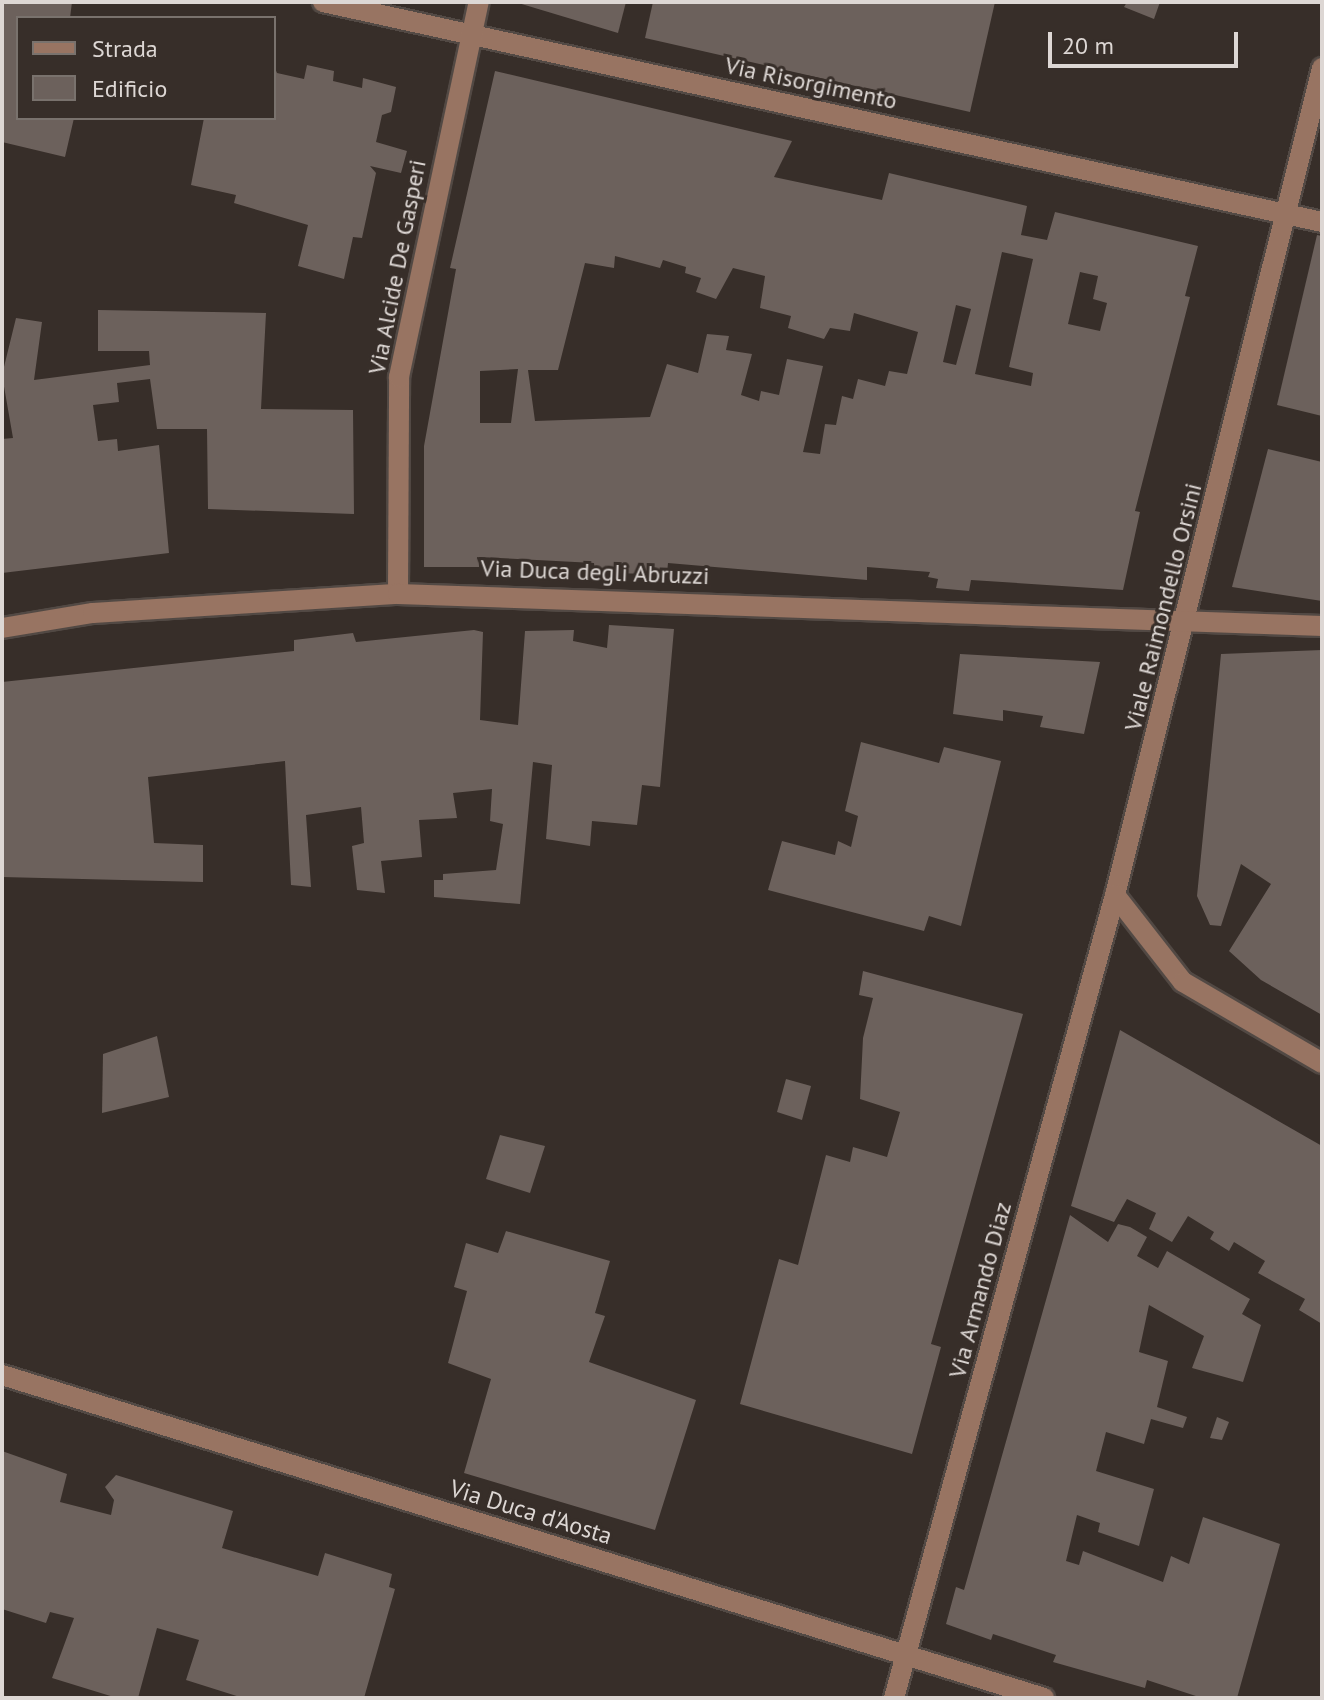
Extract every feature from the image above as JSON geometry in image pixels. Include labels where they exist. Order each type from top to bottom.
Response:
[{"type":"street","name":"Via Risorgimento","points":[[323,2],[1322,222]]},
{"type":"street","name":"Via Alcide De Gasperi","points":[[398,594],[399,377],[479,2]]},
{"type":"street","name":"Viale Raimondello Orsini","points":[[1115,895],[1188,619],[1322,68]]},
{"type":"street","name":"Via Duca degli Abruzzi","points":[[2,628],[93,613],[398,594],[1322,626]]},
{"type":"street","points":[[1115,895],[1183,982],[1322,1063]]},
{"type":"street","name":"Via Armando Diaz","points":[[894,1698],[1115,895]]},
{"type":"street","name":"Via Duca d'Aosta","points":[[2,1375],[1044,1698]]},
{"type":"building","points":[[2,2],[72,2],[70,16],[16,16],[16,120],[74,120],[65,157],[2,142]]},
{"type":"building","points":[[515,2],[626,2],[618,33]]},
{"type":"building","points":[[653,2],[995,2],[970,112],[645,38]]},
{"type":"building","points":[[1127,2],[1160,2],[1154,19],[1124,7]]},
{"type":"building","points":[[307,65],[334,71],[333,81],[362,88],[363,78],[396,87],[391,112],[382,115],[376,142],[407,151],[401,173],[370,166],[376,173],[362,238],[353,237],[344,279],[298,266],[308,225],[234,203],[236,195],[191,185],[204,120],[276,120],[276,71],[304,79]]},
{"type":"building","points":[[495,71],[792,141],[774,177],[882,200],[889,173],[1027,206],[1021,235],[1047,240],[1055,212],[1198,246],[1185,296],[1190,297],[1135,511],[1140,512],[1123,590],[971,580],[969,591],[936,588],[938,579],[928,577],[930,572],[867,567],[867,580],[668,563],[667,574],[595,573],[594,563],[479,557],[479,567],[424,567],[424,446],[456,269],[450,268]],"holes":[[[1002,252],[1033,259],[1009,367],[1033,373],[1031,386],[975,374]],[[615,256],[660,268],[663,260],[686,267],[685,273],[701,278],[696,292],[716,299],[733,268],[765,276],[760,308],[791,316],[788,328],[824,339],[830,328],[850,331],[854,313],[918,332],[907,374],[889,371],[885,386],[858,379],[853,399],[842,396],[836,425],[825,424],[820,454],[803,452],[823,366],[787,359],[779,395],[761,391],[759,401],[741,395],[752,354],[726,350],[729,336],[707,334],[698,373],[667,364],[650,417],[535,421],[528,370],[558,370],[585,263],[614,268]],[[1080,272],[1098,276],[1093,299],[1107,303],[1100,331],[1068,324]],[[956,305],[971,309],[956,365],[943,362]],[[518,369],[511,423],[480,423],[480,371]]]},
{"type":"building","points":[[1317,235],[1322,236],[1322,416],[1277,405]]},
{"type":"building","points":[[98,310],[266,313],[261,409],[353,410],[354,514],[208,509],[207,429],[157,429],[150,379],[117,383],[119,402],[93,405],[98,441],[117,439],[118,451],[159,445],[169,553],[2,573],[2,439],[13,438],[2,375],[16,318],[42,322],[34,380],[150,365],[149,351],[98,351]]},
{"type":"building","points":[[1268,449],[1322,462],[1322,601],[1232,587]]},
{"type":"building","points":[[609,625],[674,629],[660,787],[642,785],[637,825],[592,821],[590,846],[546,839],[552,765],[533,762],[520,904],[434,897],[434,880],[443,880],[443,874],[496,870],[503,824],[490,821],[492,789],[453,793],[457,818],[419,820],[422,857],[381,861],[385,893],[357,890],[352,846],[364,843],[361,807],[306,815],[311,887],[291,885],[285,761],[148,777],[154,843],[203,845],[203,882],[2,877],[2,682],[294,651],[294,640],[353,633],[356,642],[474,630],[483,632],[480,720],[518,725],[525,631],[574,630],[573,641],[607,648]]},
{"type":"building","points":[[1322,650],[1322,1015],[1261,980],[1229,951],[1271,884],[1241,864],[1221,926],[1210,925],[1197,896],[1221,654]]},
{"type":"building","points":[[960,654],[1100,662],[1084,734],[1040,727],[1043,716],[1003,710],[1003,721],[953,714]]},
{"type":"building","points":[[861,742],[939,763],[944,747],[1001,761],[961,926],[929,916],[924,931],[768,890],[782,841],[835,855],[838,841],[851,847],[858,816],[845,811]]},
{"type":"building","points":[[863,971],[1023,1014],[931,1344],[941,1347],[912,1454],[740,1404],[779,1259],[798,1265],[826,1155],[850,1162],[853,1147],[887,1157],[900,1112],[860,1099],[863,1038],[873,998],[859,995]]},
{"type":"building","points":[[1120,1030],[1322,1146],[1322,1324],[1299,1310],[1305,1299],[1258,1273],[1265,1261],[1234,1242],[1229,1251],[1210,1239],[1214,1232],[1188,1216],[1172,1242],[1149,1229],[1156,1213],[1127,1199],[1114,1222],[1071,1206]]},
{"type":"building","points":[[157,1036],[169,1097],[102,1113],[103,1054]]},
{"type":"building","points":[[786,1079],[811,1086],[802,1120],[777,1112]]},
{"type":"building","points":[[500,1135],[545,1146],[530,1193],[486,1179]]},
{"type":"building","points":[[1070,1215],[1108,1242],[1118,1224],[1130,1227],[1147,1237],[1137,1256],[1158,1268],[1167,1251],[1250,1299],[1242,1314],[1261,1325],[1243,1382],[1192,1368],[1204,1336],[1149,1305],[1139,1352],[1168,1361],[1157,1407],[1187,1417],[1183,1428],[1151,1419],[1144,1444],[1106,1432],[1096,1471],[1154,1489],[1139,1546],[1098,1532],[1100,1523],[1077,1515],[1066,1561],[1079,1565],[1083,1551],[1163,1582],[1171,1556],[1189,1564],[1203,1517],[1280,1544],[1237,1698],[1202,1698],[1147,1680],[1145,1688],[1053,1662],[1056,1655],[993,1634],[991,1640],[946,1624],[956,1587],[964,1590]]},
{"type":"building","points":[[506,1231],[610,1261],[595,1313],[605,1316],[589,1362],[696,1400],[655,1530],[464,1473],[491,1379],[448,1363],[467,1291],[454,1287],[466,1243],[498,1253]]},
{"type":"building","points":[[1217,1417],[1229,1422],[1222,1440],[1210,1438]]},
{"type":"building","points":[[2,1451],[67,1474],[60,1502],[111,1515],[114,1500],[105,1487],[116,1475],[233,1511],[222,1548],[318,1576],[325,1553],[392,1574],[389,1587],[395,1589],[364,1698],[243,1698],[186,1680],[199,1640],[157,1628],[138,1698],[117,1698],[52,1678],[74,1618],[50,1612],[46,1623],[2,1609]]}]
